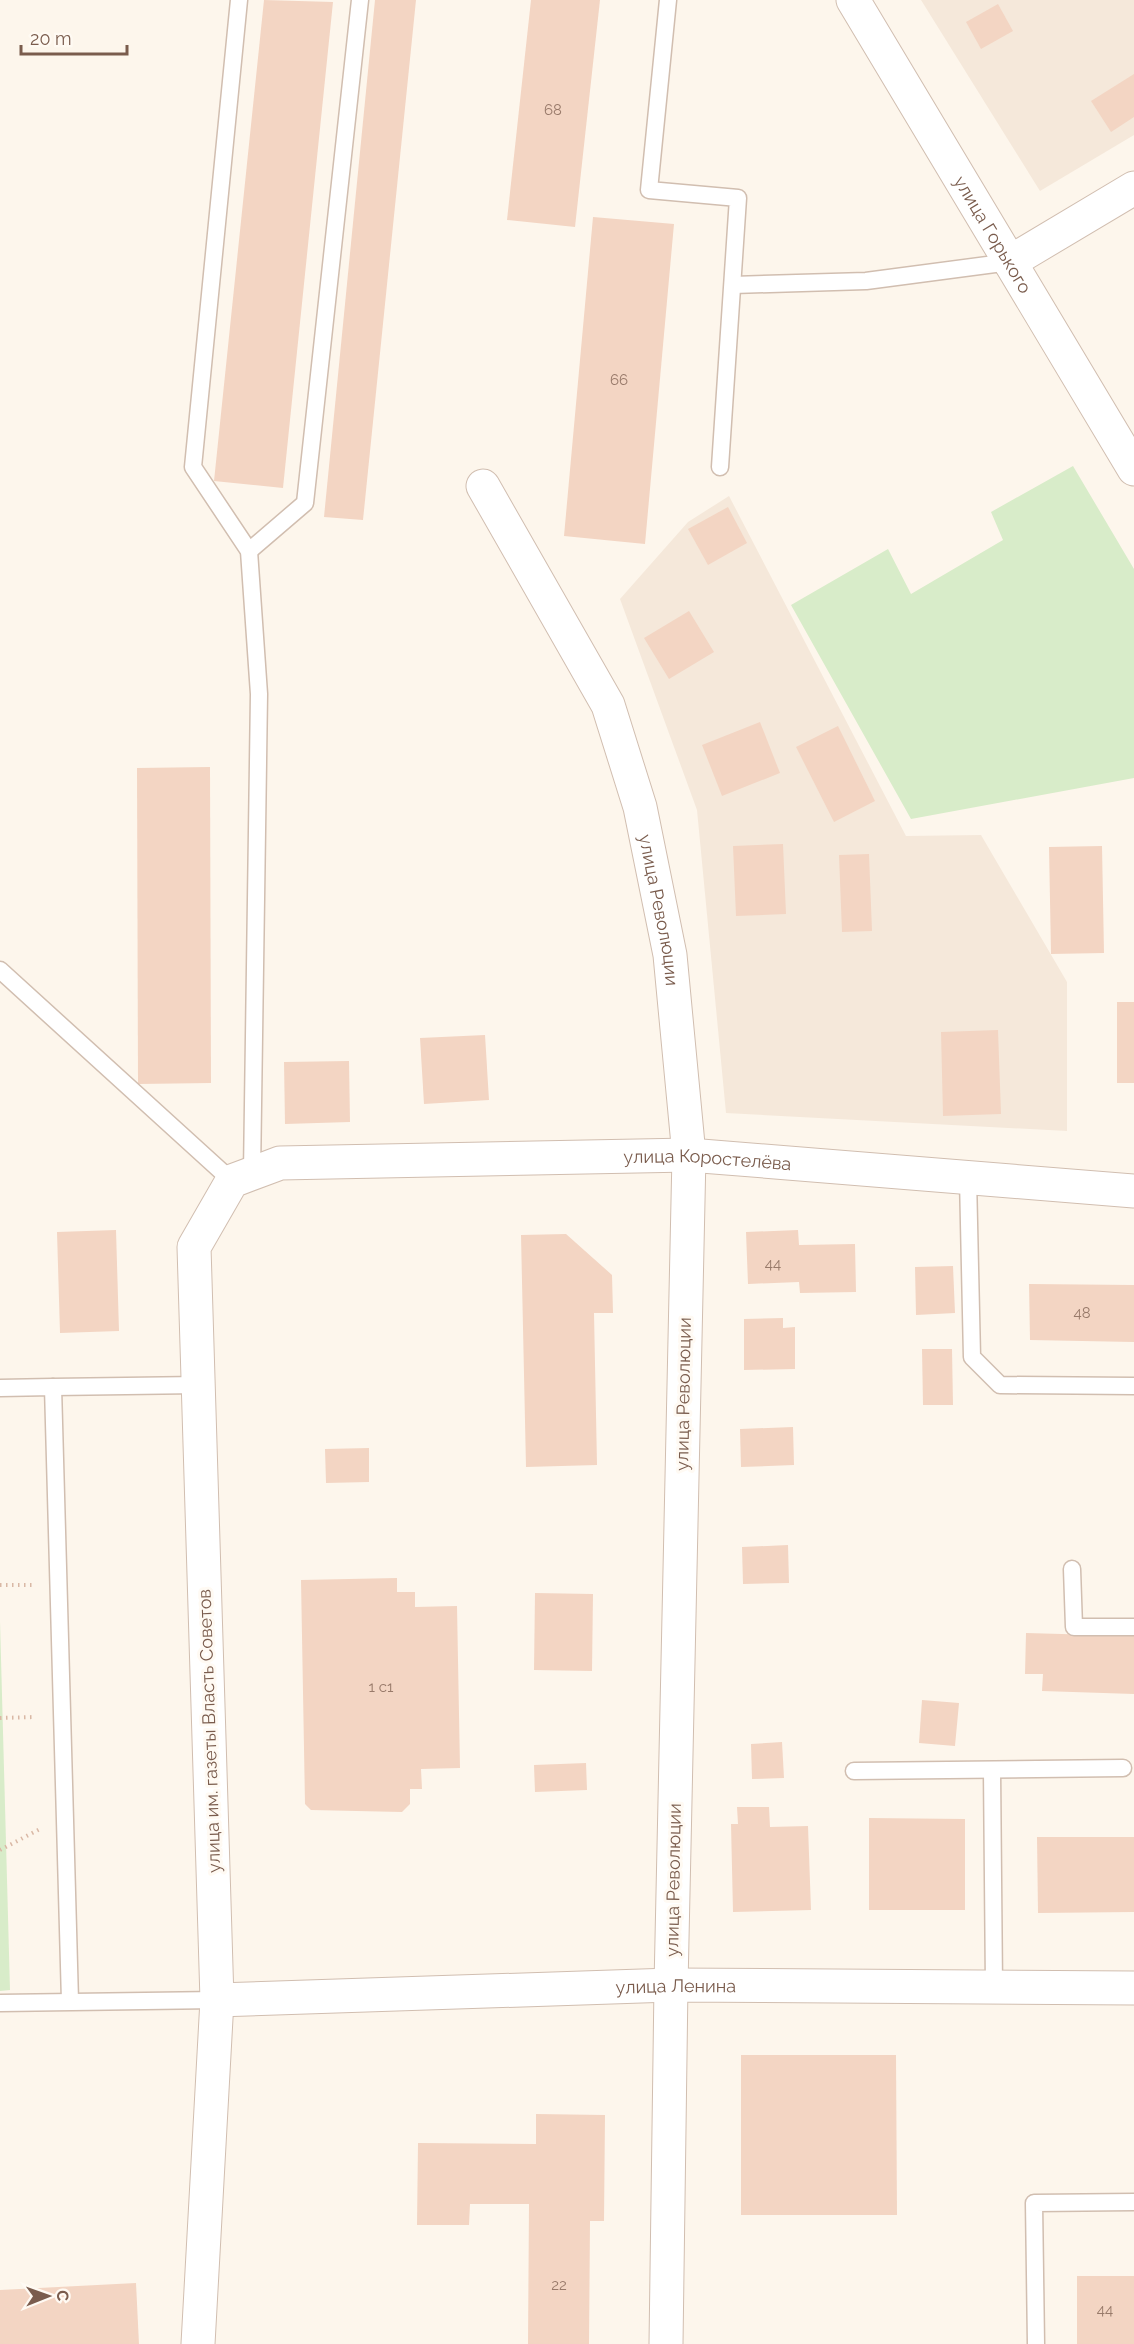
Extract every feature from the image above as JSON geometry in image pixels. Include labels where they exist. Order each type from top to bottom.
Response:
[{"type":"street","name":"улица Горького","points":[[853,0],[1134,469]]},
{"type":"street","points":[[1010,262],[1134,188]]},
{"type":"street","name":"улица Революции","points":[[483,486],[608,705],[640,807],[670,955],[689,1155],[671,1985],[666,2344]]},
{"type":"street","name":"улица Коростелёва","points":[[255,1172],[689,1155],[1134,1191]]},
{"type":"street","name":"улица им. газеты Власть Советов","points":[[198,2344],[217,2000],[194,1247],[255,1172]]},
{"type":"street","name":"улица Ленина","points":[[217,2000],[671,1985],[1134,1988]]},
{"type":"lane","points":[[239,0],[193,467],[249,552],[259,694],[255,1172]]},
{"type":"lane","points":[[249,552],[305,503],[360,0]]},
{"type":"lane","points":[[668,0],[649,190],[738,198],[720,467]]},
{"type":"lane","points":[[733,285],[866,281],[1010,262]]},
{"type":"lane","points":[[0,970],[255,1172]]},
{"type":"lane","points":[[968,1178],[972,1357],[1000,1384],[1134,1386]]},
{"type":"lane","points":[[0,1388],[199,1385]]},
{"type":"lane","points":[[53,1387],[70,2001]]},
{"type":"lane","points":[[1072,1569],[1074,1627],[1134,1627]]},
{"type":"lane","points":[[855,1771],[1123,1768]]},
{"type":"lane","points":[[992,1770],[994,1987]]},
{"type":"lane","points":[[0,2003],[217,2000]]},
{"type":"lane","points":[[1036,2344],[1034,2203],[1134,2202]]},
{"type":"path","points":[[0,1718],[62,1717]]},
{"type":"path","points":[[0,1850],[65,1815]]},
{"type":"shaded area","points":[[921,0],[1134,0],[1134,135],[1040,191]]},
{"type":"shaded area","points":[[729,496],[906,836],[981,835],[1067,982],[1067,1131],[726,1113],[697,810],[620,599],[688,522]]},
{"type":"green space","points":[[1073,466],[1134,569],[1134,778],[911,819],[791,605],[888,549],[911,594],[1003,540],[991,512]]},
{"type":"green space","points":[[0,1621],[10,1990],[0,1991]]},
{"type":"building","points":[[264,0],[333,2],[283,488],[214,481]]},
{"type":"building","points":[[375,0],[416,0],[363,520],[324,517]]},
{"type":"building","points":[[531,0],[600,0],[575,227],[507,220]]},
{"type":"building","points":[[998,4],[1013,31],[981,49],[966,22]]},
{"type":"building","points":[[1134,74],[1134,117],[1111,132],[1091,101]]},
{"type":"building","points":[[593,217],[674,224],[645,544],[564,536]]},
{"type":"building","points":[[728,507],[747,543],[708,565],[688,529]]},
{"type":"building","points":[[689,611],[714,652],[669,679],[644,638]]},
{"type":"building","points":[[760,722],[780,773],[722,796],[702,745]]},
{"type":"building","points":[[838,726],[875,801],[834,822],[796,747]]},
{"type":"building","points":[[210,767],[211,1083],[138,1084],[137,768]]},
{"type":"building","points":[[783,844],[786,914],[736,916],[733,846]]},
{"type":"building","points":[[1102,846],[1104,953],[1051,954],[1049,847]]},
{"type":"building","points":[[869,854],[872,931],[842,932],[839,855]]},
{"type":"building","points":[[1117,1002],[1134,1002],[1134,1083],[1117,1083]]},
{"type":"building","points":[[998,1030],[1001,1114],[943,1116],[941,1032]]},
{"type":"building","points":[[485,1035],[489,1100],[424,1104],[420,1038]]},
{"type":"building","points":[[349,1061],[350,1122],[285,1124],[284,1062]]},
{"type":"building","points":[[116,1230],[119,1331],[60,1333],[57,1232]]},
{"type":"building","points":[[798,1230],[799,1245],[855,1244],[856,1292],[800,1293],[799,1282],[748,1284],[746,1232]]},
{"type":"building","points":[[566,1234],[612,1275],[613,1313],[594,1313],[597,1465],[526,1467],[521,1235]]},
{"type":"building","points":[[953,1266],[955,1313],[916,1315],[915,1267]]},
{"type":"building","points":[[1029,1284],[1134,1285],[1134,1342],[1030,1340]]},
{"type":"building","points":[[783,1318],[783,1328],[795,1327],[795,1369],[744,1370],[744,1319]]},
{"type":"building","points":[[922,1349],[952,1349],[953,1405],[923,1405]]},
{"type":"building","points":[[793,1427],[794,1465],[741,1467],[740,1429]]},
{"type":"building","points":[[369,1448],[369,1482],[326,1483],[325,1449]]},
{"type":"building","points":[[788,1545],[789,1583],[743,1584],[742,1547]]},
{"type":"building","points":[[397,1578],[397,1592],[415,1592],[415,1607],[457,1606],[460,1768],[421,1769],[422,1789],[410,1789],[410,1804],[402,1812],[311,1810],[305,1804],[301,1580]]},
{"type":"building","points":[[535,1593],[593,1594],[592,1671],[534,1670]]},
{"type":"building","points":[[1026,1633],[1134,1636],[1134,1694],[1042,1691],[1043,1674],[1025,1674]]},
{"type":"building","points":[[922,1700],[959,1703],[955,1746],[919,1743]]},
{"type":"building","points":[[782,1742],[784,1778],[752,1779],[751,1744]]},
{"type":"building","points":[[586,1763],[587,1790],[535,1792],[534,1765]]},
{"type":"building","points":[[737,1807],[769,1807],[770,1827],[808,1826],[811,1910],[733,1912],[731,1824],[738,1824]]},
{"type":"building","points":[[869,1818],[965,1819],[965,1910],[869,1910]]},
{"type":"building","points":[[1037,1837],[1134,1837],[1134,1912],[1038,1913]]},
{"type":"building","points":[[741,2055],[896,2055],[897,2215],[741,2215]]},
{"type":"building","points":[[536,2114],[605,2115],[604,2221],[590,2221],[589,2344],[528,2344],[529,2204],[470,2204],[469,2225],[417,2225],[418,2143],[536,2144]]},
{"type":"building","points":[[1077,2276],[1134,2276],[1134,2344],[1077,2344]]},
{"type":"building","points":[[136,2283],[139,2344],[0,2344],[0,2290]]}]
